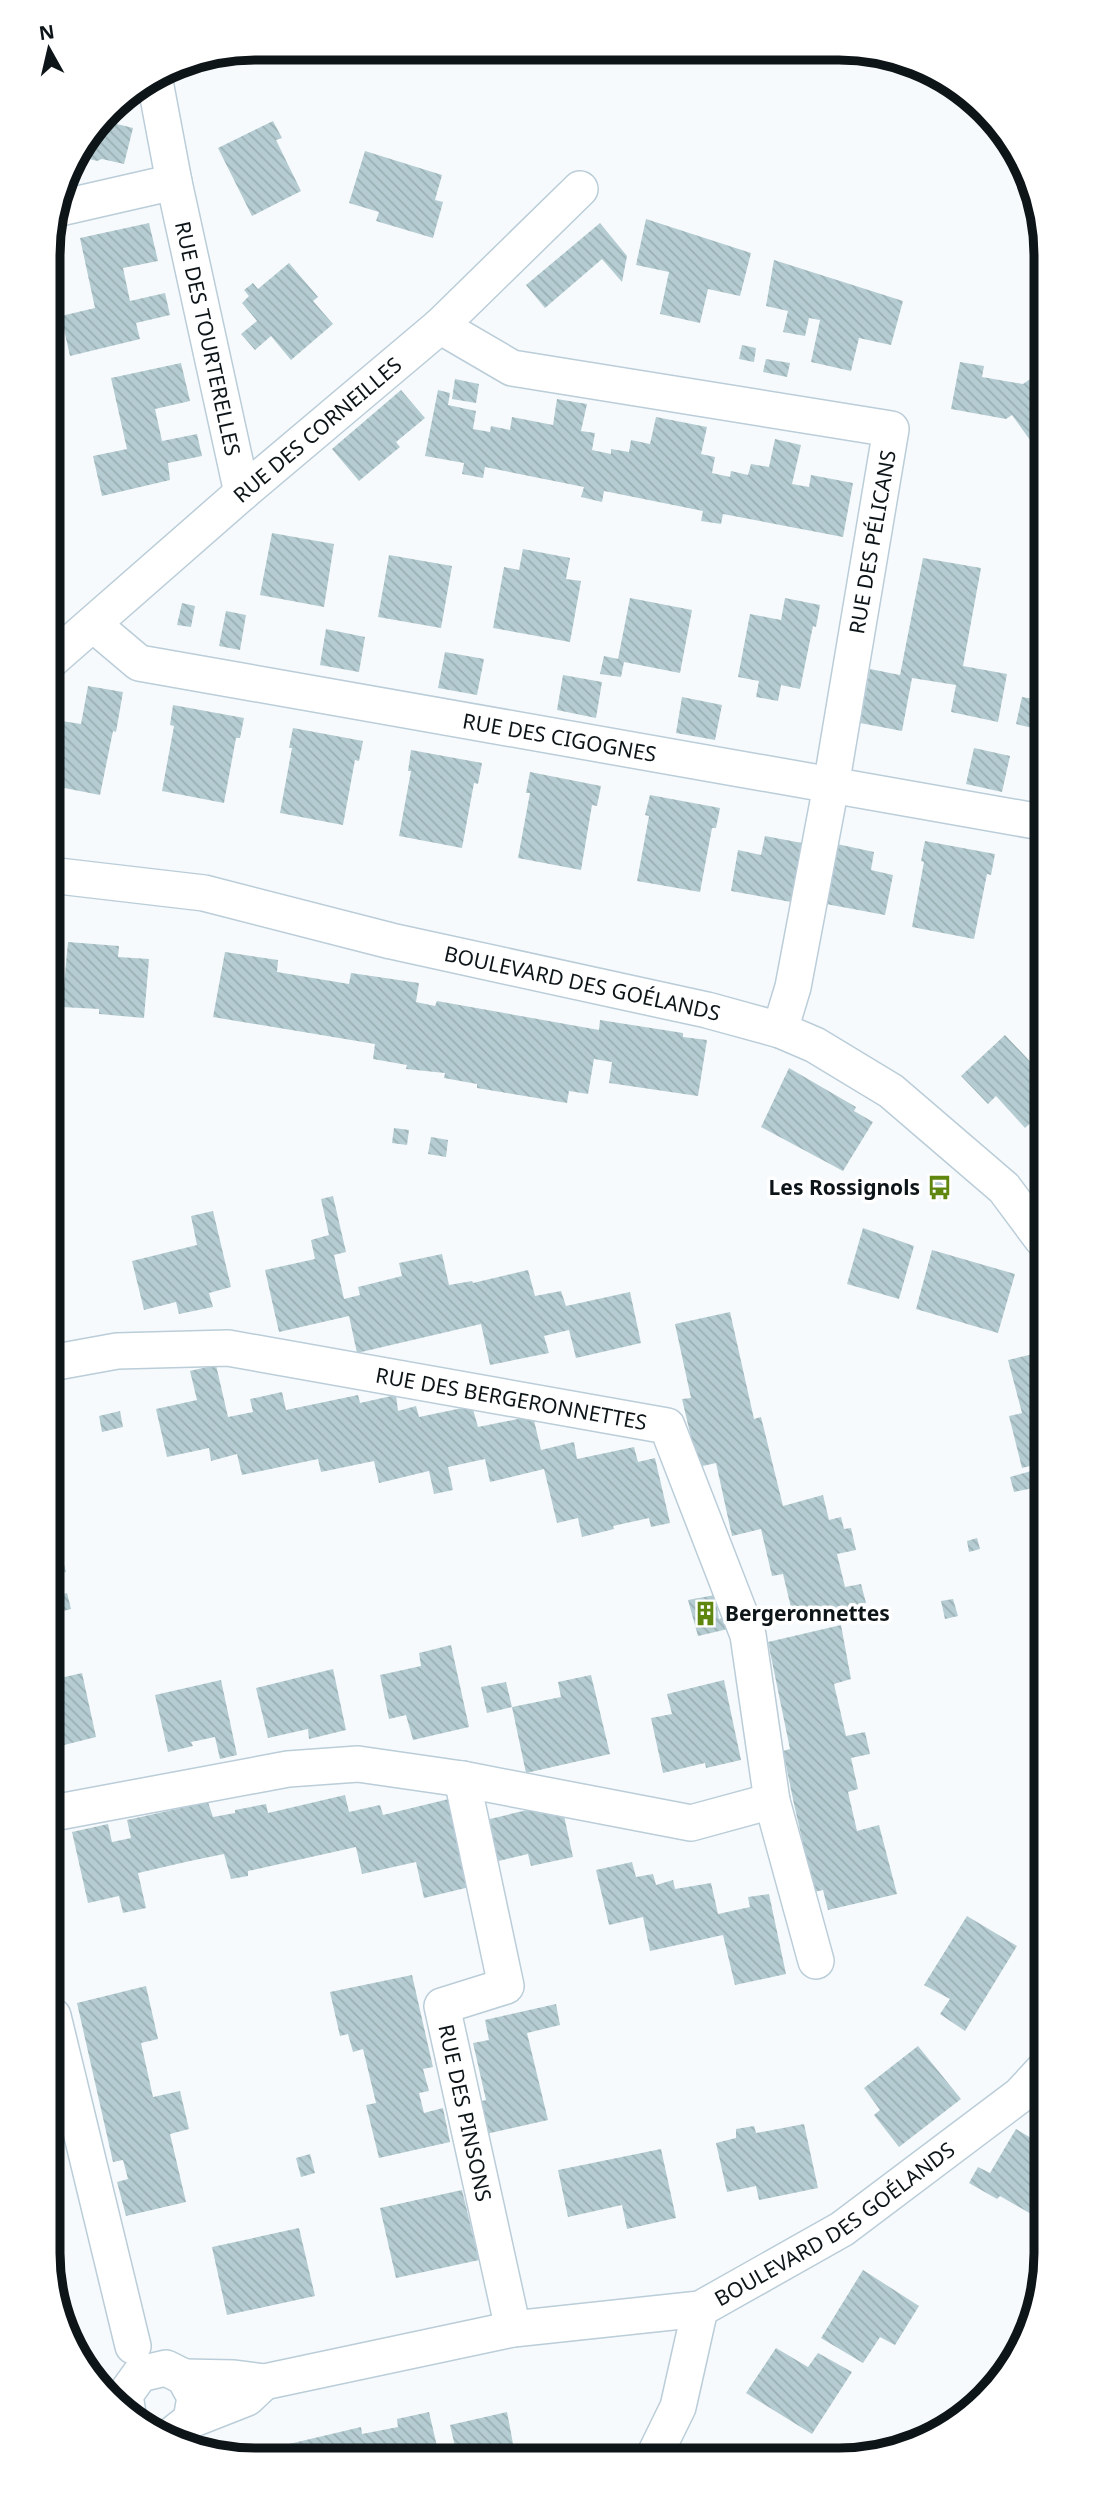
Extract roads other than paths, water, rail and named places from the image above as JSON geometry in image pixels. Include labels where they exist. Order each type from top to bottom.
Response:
[{"type":"street","name":"RUE DES TOURTERELLES","points":[[156,87],[174,182],[242,493]]},
{"type":"street","points":[[65,207],[174,182]]},
{"type":"street","name":"RUE DES CORNEILLES","points":[[60,653],[242,493],[440,326],[580,189]]},
{"type":"street","name":"RUE DES PÉLICANS","points":[[440,326],[512,368],[891,429],[831,786],[793,986],[780,1030]]},
{"type":"street","name":"RUE DES CIGOGNES","points":[[93,625],[139,663],[1034,821]]},
{"type":"street","name":"BOULEVARD DES GOÉLANDS","points":[[60,876],[204,893],[391,941],[707,1010],[780,1030],[815,1045],[891,1091],[1004,1188],[1034,1228]]},
{"type":"street","name":"RUE DES BERGERONNETTES","points":[[60,1361],[117,1351],[228,1348],[667,1426],[748,1635],[772,1801],[816,1961]]},
{"type":"street","points":[[60,1812],[302,1768],[358,1764],[462,1779],[691,1823],[772,1801]]},
{"type":"street","name":"RUE DES PINSONS","points":[[462,1779],[506,1986],[442,2006],[513,2329]]},
{"type":"street","points":[[60,2045],[133,2346],[126,2399]]},
{"type":"street","name":"BOULEVARD DES GOÉLANDS","points":[[264,2382],[513,2329],[700,2309],[842,2229],[1020,2095],[1033,2081]]},
{"type":"street","points":[[661,2448],[678,2407],[700,2309]]},
{"type":"street","points":[[133,2346],[175,2373],[195,2397],[182,2427]]},
{"type":"street","points":[[128,2400],[140,2374],[175,2373],[264,2382]]},
{"type":"street","points":[[182,2427],[247,2398],[264,2382]]},
{"type":"place","name":"Les Rossignols","points":[[940,1187]]},
{"type":"place","name":"Bergeronnettes","points":[[705,1613]]}]
